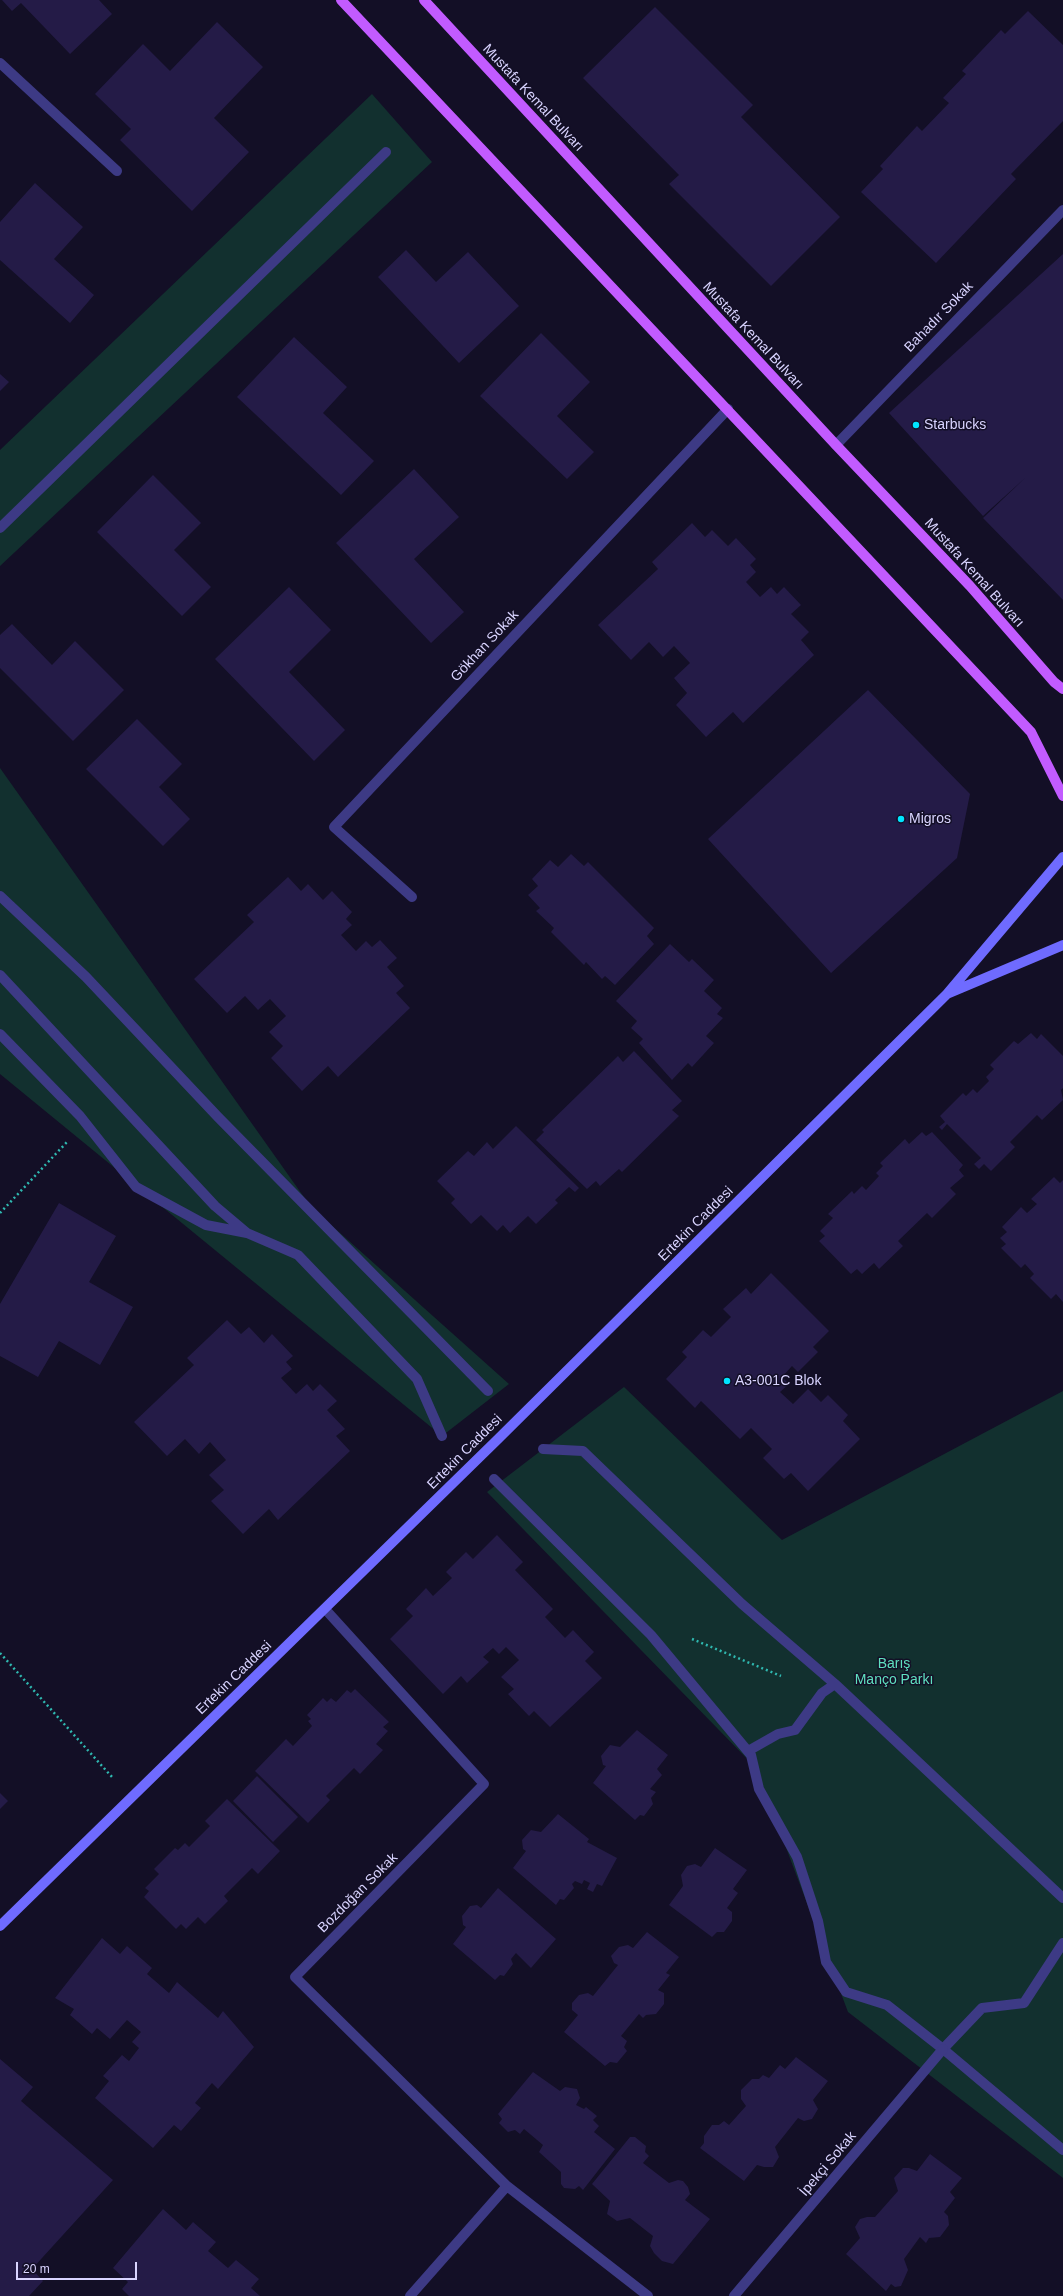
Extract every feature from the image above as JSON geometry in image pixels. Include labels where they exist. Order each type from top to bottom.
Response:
[{"type":"main road","points":[[341,0],[728,409],[932,629],[1031,732],[1063,796]]},
{"type":"main road","name":"Mustafa Kemal Bulvarı","points":[[424,0],[836,445],[970,586],[1054,682],[1063,690]]},
{"type":"main road","name":"Ertekin Caddesi","points":[[0,1926],[132,1799],[947,994],[1063,857]]},
{"type":"main road","points":[[947,994],[1063,945]]},
{"type":"street","points":[[0,63],[117,171]]},
{"type":"street","points":[[0,528],[386,152]]},
{"type":"street","name":"Bahadır Sokak","points":[[836,445],[1063,210]]},
{"type":"street","name":"Gökhan Sokak","points":[[412,897],[334,828],[728,409]]},
{"type":"street","points":[[0,896],[86,977],[218,1117],[488,1391]]},
{"type":"street","points":[[0,975],[215,1206],[247,1233]]},
{"type":"street","points":[[0,1034],[85,1123],[136,1187],[206,1225],[247,1233],[298,1255],[417,1379],[442,1436]]},
{"type":"street","points":[[543,1449],[583,1451],[742,1604],[835,1684],[1063,1898]]},
{"type":"street","points":[[494,1480],[651,1635],[748,1751],[759,1789],[796,1857],[818,1921],[826,1962],[846,1992],[887,2005],[943,2049],[1063,2150]]},
{"type":"street","name":"Bozdoğan Sokak","points":[[325,1609],[484,1784],[295,1977],[507,2186]]},
{"type":"street","points":[[748,1751],[778,1734],[795,1730],[822,1693],[835,1684]]},
{"type":"street","name":"İpekçi Sokak","points":[[734,2296],[943,2049],[982,2008],[1024,2003],[1063,1943]]},
{"type":"street","points":[[410,2296],[507,2186],[648,2296]]},
{"type":"path","points":[[0,1213],[85,1123]]},
{"type":"path","points":[[688,1638],[722,1650],[822,1693]]},
{"type":"path","points":[[0,1653],[132,1799]]},
{"type":"green space","points":[[372,94],[432,162],[0,566],[0,450]]},
{"type":"green space","points":[[0,768],[311,1207],[509,1384],[442,1436],[0,1074]]},
{"type":"green space","name":"Barış Manço Parkı","points":[[624,1387],[782,1540],[1063,1391],[1063,2178],[848,2012],[756,1768],[487,1492]]},
{"type":"building","points":[[2,0],[99,0],[112,14],[70,54],[21,3],[12,11]]},
{"type":"building","points":[[655,7],[753,105],[741,117],[840,217],[771,286],[669,184],[679,175],[583,78]]},
{"type":"building","points":[[1028,11],[1063,45],[1063,121],[1011,174],[1016,179],[936,263],[861,192],[883,169],[880,166],[917,126],[922,131],[949,103],[943,98],[966,74],[962,71],[1001,30],[1005,34]]},
{"type":"building","points":[[217,22],[263,67],[214,118],[249,152],[192,211],[120,140],[131,129],[95,94],[143,44],[170,71]]},
{"type":"building","points":[[35,183],[83,227],[54,259],[94,295],[70,323],[0,260],[0,222]]},
{"type":"building","points":[[406,250],[436,282],[468,252],[519,306],[459,363],[378,277]]},
{"type":"building","points":[[1063,254],[1063,600],[983,518],[1025,478],[983,516],[889,413]]},
{"type":"building","points":[[541,333],[590,382],[557,416],[594,452],[567,479],[480,396]]},
{"type":"building","points":[[294,337],[347,387],[323,413],[374,461],[341,495],[237,397]]},
{"type":"building","points":[[0,374],[9,382],[0,391]]},
{"type":"building","points":[[414,469],[459,517],[414,559],[464,612],[431,643],[336,543]]},
{"type":"building","points":[[153,475],[201,523],[174,550],[211,587],[182,616],[97,532]]},
{"type":"building","points":[[692,523],[705,537],[712,530],[728,546],[736,538],[756,559],[750,565],[756,572],[746,582],[760,597],[771,587],[777,594],[784,587],[801,605],[791,614],[809,632],[801,640],[814,655],[743,723],[733,712],[706,737],[676,705],[687,693],[674,678],[690,663],[674,646],[663,657],[649,642],[631,660],[598,625],[658,569],[652,562]]},
{"type":"building","points":[[289,587],[331,630],[289,672],[345,730],[314,761],[215,659]]},
{"type":"building","points":[[12,624],[52,665],[75,641],[124,690],[73,741],[0,668],[0,635]]},
{"type":"building","points":[[868,690],[970,794],[957,858],[831,973],[708,839]]},
{"type":"building","points":[[137,719],[182,764],[159,787],[190,819],[163,846],[86,769]]},
{"type":"building","points":[[571,854],[584,866],[588,862],[654,928],[647,936],[654,944],[615,985],[605,976],[602,979],[586,962],[584,965],[551,932],[554,928],[536,911],[540,908],[528,895],[538,886],[532,879],[550,860],[558,867]]},
{"type":"building","points":[[288,877],[301,891],[308,884],[323,900],[332,891],[352,912],[346,919],[352,925],[341,935],[356,951],[366,941],[372,947],[380,940],[397,958],[387,967],[404,986],[396,993],[410,1008],[338,1077],[328,1066],[302,1091],[271,1058],[283,1046],[269,1032],[286,1016],[270,999],[258,1010],[245,996],[227,1013],[194,979],[254,922],[247,915]]},
{"type":"building","points":[[670,944],[689,962],[692,959],[714,980],[704,991],[722,1008],[717,1014],[723,1018],[706,1036],[714,1043],[692,1067],[688,1063],[672,1080],[639,1043],[643,1039],[631,1028],[637,1021],[616,1001]]},
{"type":"building","points":[[1031,1033],[1037,1039],[1041,1034],[1063,1056],[1063,1088],[1061,1090],[1063,1100],[1042,1120],[1037,1115],[1010,1142],[1015,1147],[991,1171],[984,1164],[979,1169],[974,1164],[981,1158],[947,1124],[942,1130],[939,1127],[945,1122],[940,1116],[963,1093],[966,1096],[973,1089],[977,1093],[989,1081],[986,1077],[994,1069],[990,1065],[1014,1041],[1018,1044]]},
{"type":"building","points":[[634,1051],[682,1101],[672,1110],[679,1116],[622,1172],[619,1169],[600,1186],[596,1181],[587,1189],[536,1140],[544,1132],[542,1130],[618,1056],[623,1062]]},
{"type":"building","points":[[516,1126],[579,1188],[575,1192],[569,1187],[555,1200],[558,1203],[536,1224],[528,1216],[510,1233],[503,1225],[497,1231],[481,1215],[471,1224],[451,1203],[455,1199],[437,1181],[468,1151],[474,1156],[487,1142],[493,1149]]},
{"type":"building","points":[[922,1132],[926,1136],[932,1132],[963,1165],[959,1170],[964,1176],[950,1188],[956,1194],[932,1218],[927,1213],[898,1241],[903,1246],[879,1269],[874,1263],[862,1274],[857,1269],[851,1274],[819,1241],[825,1236],[820,1231],[833,1218],[828,1214],[852,1191],[854,1194],[862,1186],[866,1190],[879,1176],[876,1173],[883,1166],[880,1163],[905,1139],[909,1144]]},
{"type":"building","points":[[1054,1177],[1060,1183],[1063,1180],[1063,1302],[1056,1294],[1051,1299],[1030,1278],[1034,1274],[1025,1264],[1021,1268],[1001,1248],[1006,1244],[1000,1238],[1007,1232],[1002,1227],[1021,1207],[1027,1213],[1037,1204],[1031,1199]]},
{"type":"building","points":[[59,1203],[116,1236],[89,1282],[133,1307],[100,1365],[59,1341],[38,1377],[0,1356],[0,1304]]},
{"type":"building","name":"A3-001C Blok","points":[[771,1273],[829,1331],[813,1347],[818,1352],[798,1372],[792,1366],[782,1377],[789,1384],[780,1392],[793,1404],[808,1389],[821,1402],[828,1395],[848,1415],[843,1421],[860,1439],[808,1491],[791,1473],[784,1479],[763,1458],[772,1449],[751,1428],[740,1439],[701,1401],[695,1408],[666,1379],[687,1357],[682,1352],[703,1330],[711,1337],[731,1317],[723,1309],[746,1288],[751,1294]]},
{"type":"building","points":[[227,1320],[241,1334],[249,1327],[264,1343],[272,1334],[293,1356],[286,1362],[292,1369],[281,1378],[296,1394],[307,1384],[313,1391],[320,1384],[337,1401],[327,1410],[345,1429],[336,1436],[350,1451],[278,1520],[269,1509],[243,1534],[211,1501],[224,1490],[209,1475],[226,1460],[210,1442],[199,1454],[185,1439],[167,1456],[134,1422],[194,1365],[187,1358]]},
{"type":"building","points":[[497,1535],[523,1562],[515,1570],[553,1609],[545,1617],[565,1638],[573,1630],[594,1652],[585,1661],[602,1678],[550,1727],[534,1711],[529,1716],[508,1694],[514,1689],[501,1677],[519,1660],[506,1647],[499,1654],[493,1648],[483,1657],[489,1662],[467,1683],[461,1676],[443,1694],[390,1639],[413,1616],[406,1609],[426,1588],[433,1596],[452,1578],[446,1572],[466,1552],[473,1559]]},
{"type":"building","points":[[355,1689],[389,1722],[383,1727],[388,1731],[376,1744],[383,1750],[360,1774],[354,1768],[326,1796],[330,1800],[308,1823],[255,1771],[286,1739],[293,1746],[312,1726],[308,1721],[311,1719],[307,1715],[323,1698],[327,1702],[331,1698],[336,1702],[347,1690],[351,1693]]},
{"type":"building","points":[[637,1730],[668,1755],[657,1769],[662,1775],[650,1789],[656,1792],[651,1798],[653,1804],[644,1816],[640,1815],[635,1820],[593,1783],[606,1766],[603,1765],[601,1756],[610,1745],[620,1747]]},
{"type":"building","points":[[257,1776],[298,1817],[273,1842],[233,1801]]},
{"type":"building","points":[[0,1793],[8,1801],[0,1809]]},
{"type":"building","points":[[227,1799],[280,1851],[258,1874],[252,1868],[224,1896],[228,1901],[205,1924],[198,1917],[186,1929],[181,1924],[176,1929],[144,1897],[149,1891],[145,1888],[159,1874],[154,1869],[175,1848],[178,1850],[185,1843],[189,1847],[210,1826],[205,1821]]},
{"type":"building","points":[[558,1814],[589,1839],[587,1842],[617,1858],[602,1886],[597,1884],[593,1892],[587,1889],[590,1883],[584,1880],[582,1884],[575,1881],[572,1884],[574,1888],[564,1900],[560,1899],[556,1905],[513,1868],[526,1851],[523,1849],[522,1840],[531,1830],[541,1832]]},
{"type":"building","points":[[715,1848],[747,1870],[733,1889],[738,1893],[727,1908],[732,1912],[732,1921],[724,1932],[717,1932],[712,1937],[669,1905],[683,1886],[681,1875],[687,1866],[695,1864],[701,1867]]},
{"type":"building","points":[[498,1888],[556,1939],[531,1968],[516,1953],[511,1959],[513,1964],[504,1976],[500,1975],[495,1980],[453,1944],[466,1927],[463,1925],[462,1916],[470,1906],[477,1905],[481,1908]]},
{"type":"building","points":[[647,1932],[679,1957],[666,1973],[670,1975],[658,1990],[664,1993],[664,2004],[656,2014],[646,2015],[643,2018],[639,2014],[621,2036],[627,2041],[624,2047],[627,2051],[617,2063],[610,2062],[605,2066],[564,2032],[578,2015],[572,2010],[572,2003],[579,1995],[588,1993],[593,1996],[618,1965],[614,1963],[611,1956],[619,1947],[628,1945],[633,1948]]},
{"type":"building","points":[[102,1938],[120,1954],[127,1946],[152,1968],[147,1974],[169,1993],[177,1982],[218,2018],[223,2011],[254,2047],[218,2089],[212,2083],[195,2103],[201,2108],[181,2131],[174,2125],[153,2148],[95,2098],[109,2081],[103,2076],[122,2055],[129,2061],[139,2048],[132,2042],[141,2032],[127,2020],[110,2039],[97,2028],[92,2034],[70,2015],[74,2009],[55,1998]]},
{"type":"building","points":[[796,2057],[828,2081],[813,2100],[818,2109],[812,2119],[804,2121],[798,2118],[775,2147],[779,2157],[773,2167],[757,2165],[744,2181],[700,2148],[704,2143],[704,2136],[712,2125],[719,2125],[724,2121],[729,2125],[746,2106],[741,2099],[741,2090],[752,2079],[759,2079],[763,2075],[769,2078],[780,2065],[785,2069]]},
{"type":"building","points":[[0,2059],[33,2087],[21,2101],[113,2180],[32,2269],[43,2281],[29,2296],[0,2296]]},
{"type":"building","points":[[533,2072],[560,2091],[565,2087],[577,2089],[580,2098],[576,2105],[584,2109],[586,2107],[597,2116],[593,2120],[599,2126],[594,2132],[615,2149],[583,2190],[579,2186],[575,2189],[564,2188],[561,2184],[561,2172],[539,2152],[543,2145],[524,2129],[520,2134],[515,2130],[508,2132],[499,2123],[502,2119],[498,2114]]},
{"type":"building","points":[[630,2137],[635,2137],[646,2146],[645,2152],[649,2156],[643,2163],[669,2183],[678,2180],[683,2181],[688,2187],[690,2194],[685,2200],[710,2219],[673,2264],[662,2261],[654,2253],[650,2246],[653,2236],[630,2218],[617,2221],[607,2214],[610,2201],[592,2184]]},
{"type":"building","points":[[930,2154],[962,2178],[950,2192],[955,2198],[944,2212],[948,2216],[949,2225],[940,2237],[929,2238],[926,2243],[920,2237],[904,2259],[908,2270],[901,2286],[895,2287],[891,2284],[886,2291],[846,2254],[860,2238],[855,2227],[860,2219],[875,2217],[898,2191],[894,2178],[903,2168],[909,2168],[917,2171]]},
{"type":"building","points":[[163,2209],[186,2230],[193,2222],[216,2242],[208,2251],[228,2268],[236,2260],[259,2279],[251,2288],[260,2296],[129,2296],[122,2289],[128,2282],[113,2268]]},
{"type":"place","name":"Starbucks","points":[[916,425]]},
{"type":"place","name":"Migros","points":[[901,819]]},
{"type":"place","name":"A3-001C Blok","points":[[727,1381]]}]
